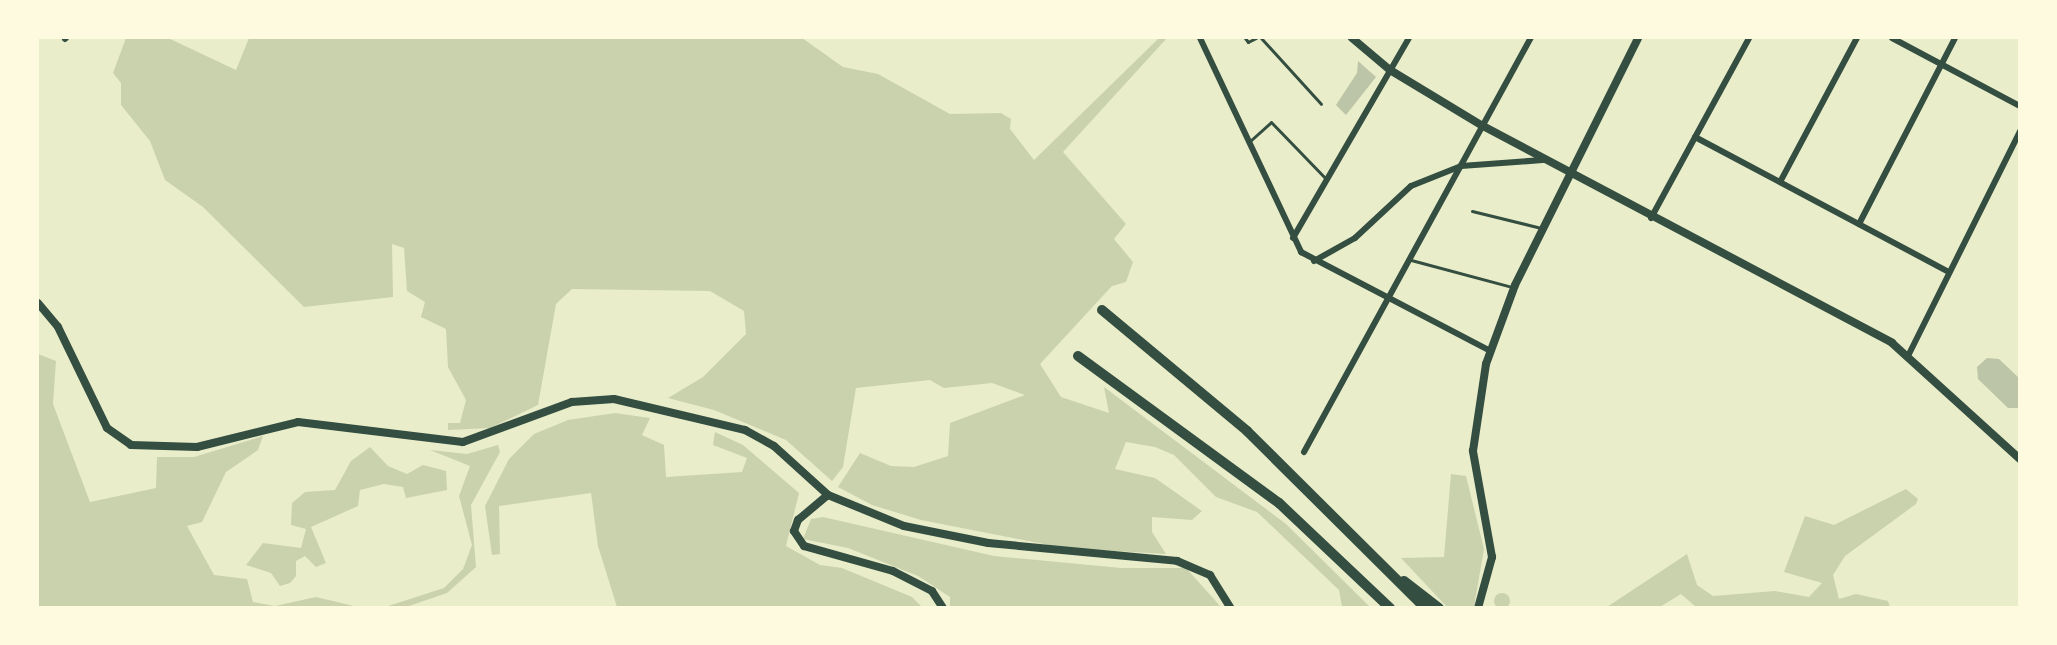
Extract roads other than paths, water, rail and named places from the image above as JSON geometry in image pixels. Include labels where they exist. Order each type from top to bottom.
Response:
[{"type":"highway","points":[[1102,309],[1247,431],[1398,578],[1425,608]]},
{"type":"highway","points":[[1078,356],[1218,455],[1319,536],[1390,608]]},
{"type":"highway","points":[[1398,578],[1439,608]]},
{"type":"main road","points":[[1352,38],[1390,70],[1483,126],[1651,219],[1909,354],[2019,459]]},
{"type":"main road","points":[[38,303],[58,327],[107,428],[131,445],[197,447],[298,422],[463,442],[572,402],[614,399],[745,430],[774,446],[828,495],[904,526],[988,543],[1177,561],[1210,575],[1231,608]]},
{"type":"main road","points":[[828,495],[798,520],[794,531],[804,546],[893,571],[932,591],[943,608]]},
{"type":"street","points":[[1200,38],[1293,238],[1314,261],[1490,351]]},
{"type":"street","points":[[1293,238],[1409,38]]},
{"type":"street","points":[[1304,452],[1531,38]]},
{"type":"street","points":[[1478,608],[1492,557],[1473,451],[1490,351],[1514,288],[1568,173],[1638,38]]},
{"type":"street","points":[[1651,219],[1749,38]]},
{"type":"street","points":[[1780,182],[1857,38]]},
{"type":"street","points":[[1892,38],[2019,106]]},
{"type":"street","points":[[1859,224],[1955,38]]},
{"type":"street","points":[[1909,354],[1947,271],[2019,131]]},
{"type":"street","points":[[1695,137],[1947,271]]},
{"type":"street","points":[[1314,261],[1355,238],[1411,186],[1461,166],[1543,160]]},
{"type":"lane","points":[[1245,38],[1248,42],[1256,38]]},
{"type":"lane","points":[[1261,38],[1321,104]]},
{"type":"lane","points":[[1249,142],[1271,122],[1326,180]]},
{"type":"lane","points":[[1472,211],[1542,228]]},
{"type":"lane","points":[[1410,260],[1514,288]]}]
